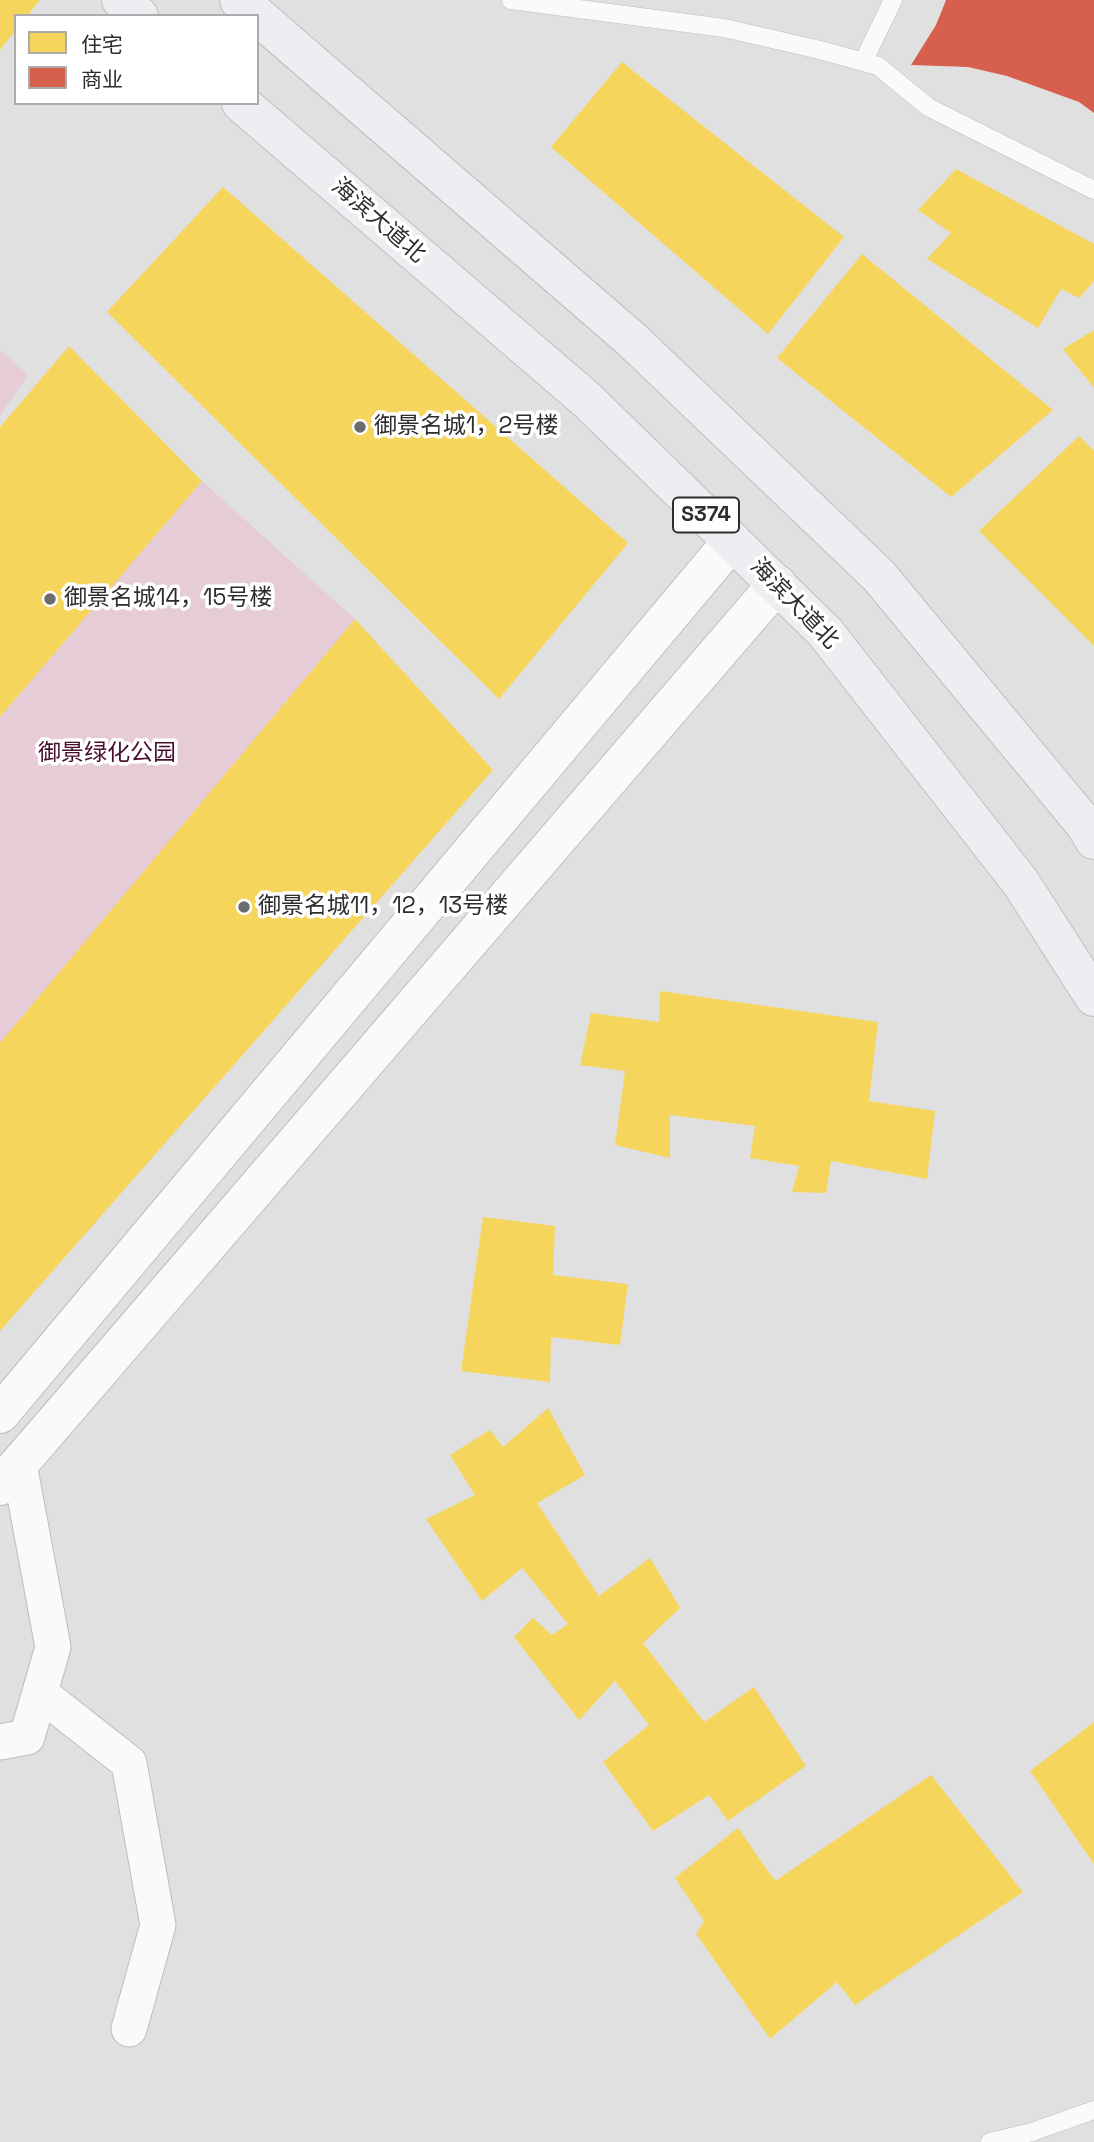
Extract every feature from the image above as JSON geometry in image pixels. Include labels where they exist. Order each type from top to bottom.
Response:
[{"type":"main road","points":[[121,0],[137,14]]},
{"type":"main road","points":[[239,0],[255,14]]},
{"type":"main road","points":[[259,17],[631,339],[879,576],[1086,826],[1094,840]]},
{"type":"main road","name":"海滨大道北","points":[[243,105],[587,400],[825,632],[1012,872],[1094,997]]},
{"type":"street","points":[[0,1415],[732,541]]},
{"type":"street","points":[[0,1742],[27,1737],[53,1647],[9,1475],[777,584]]},
{"type":"street","points":[[40,1693],[129,1763],[158,1925],[129,2029]]},
{"type":"lane","points":[[511,0],[724,29],[878,66],[928,107],[1094,190]]},
{"type":"lane","points":[[863,62],[893,0]]},
{"type":"lane","points":[[990,2142],[1031,2132],[1094,2110]]},
{"type":"green space","points":[[0,350],[28,375],[0,416]]},
{"type":"green space","name":"御景绿化公园","points":[[202,481],[355,619],[0,1052],[0,717]]},
{"type":"building: 住宅","points":[[0,0],[40,0],[29,14],[14,14],[14,32],[0,50]]},
{"type":"building: 住宅","points":[[622,62],[844,237],[768,334],[551,147]]},
{"type":"building: 住宅","points":[[956,169],[1094,244],[1094,281],[1079,298],[1061,289],[1038,328],[927,259],[951,233],[918,210]]},
{"type":"building: 住宅","name":"御景名城1，2号楼","points":[[223,187],[628,543],[499,699],[107,312]]},
{"type":"building: 住宅","points":[[862,254],[1053,410],[951,497],[777,358]]},
{"type":"building: 住宅","points":[[1094,330],[1094,388],[1063,349]]},
{"type":"building: 住宅","name":"御景名城14，15号楼","points":[[69,346],[202,481],[0,717],[0,427]]},
{"type":"building: 住宅","points":[[1079,436],[1094,451],[1094,646],[979,531]]},
{"type":"building: 住宅","name":"御景名城11，12，13号楼","points":[[355,619],[493,770],[0,1331],[0,1043]]},
{"type":"building: 住宅","points":[[660,991],[878,1022],[869,1101],[935,1111],[927,1179],[831,1161],[826,1193],[792,1192],[799,1166],[750,1158],[755,1126],[670,1115],[670,1158],[615,1145],[625,1071],[580,1065],[591,1013],[659,1022]]},
{"type":"building: 住宅","points":[[483,1217],[555,1226],[553,1275],[628,1284],[620,1345],[551,1337],[550,1382],[461,1371]]},
{"type":"building: 住宅","points":[[548,1408],[585,1475],[537,1503],[599,1596],[650,1558],[680,1608],[643,1643],[704,1722],[754,1687],[806,1766],[728,1821],[709,1795],[653,1831],[603,1762],[649,1725],[615,1681],[579,1720],[514,1637],[533,1618],[552,1635],[568,1624],[522,1568],[482,1601],[426,1519],[475,1495],[450,1455],[490,1430],[503,1447]]},
{"type":"building: 住宅","points":[[1094,1722],[1094,1864],[1030,1771]]},
{"type":"building: 住宅","points":[[931,1775],[1023,1892],[855,2005],[837,1982],[770,2039],[696,1934],[704,1921],[675,1878],[738,1828],[775,1881]]},
{"type":"building: 商业","points":[[946,0],[1094,0],[1094,113],[1079,102],[1007,76],[968,67],[911,65],[936,25]]},
{"type":"place","name":"御景名城1，2号楼","points":[[360,427]]},
{"type":"place","name":"御景名城14，15号楼","points":[[50,599]]},
{"type":"place","name":"御景名城11，12，13号楼","points":[[244,907]]}]
